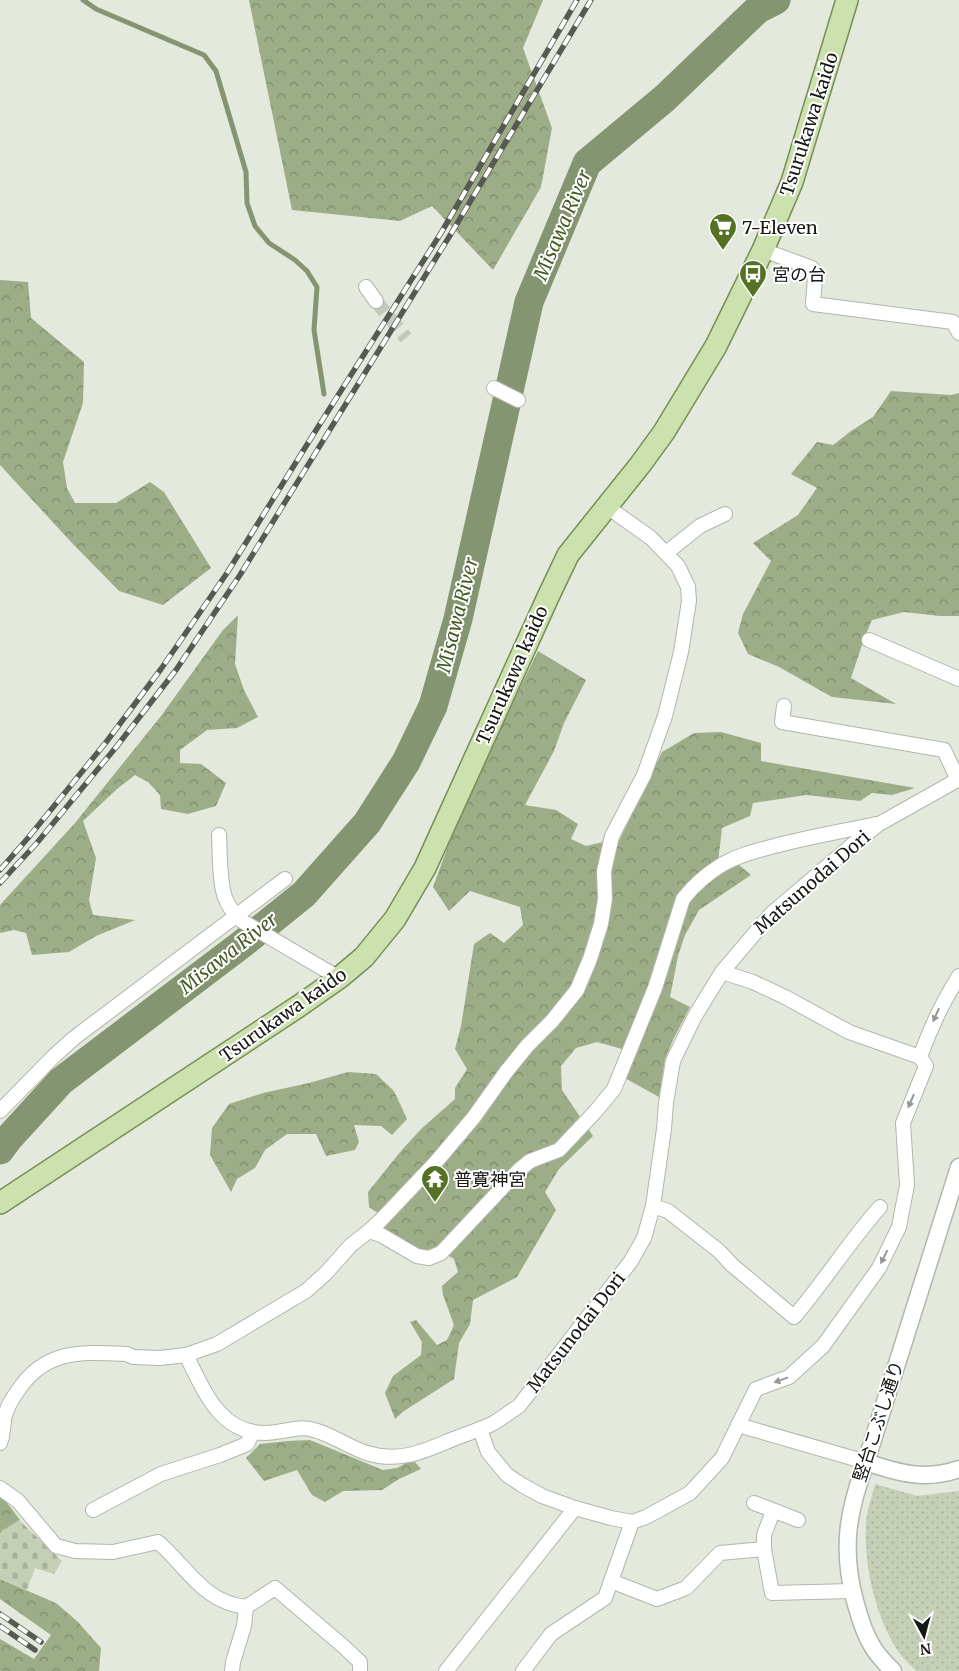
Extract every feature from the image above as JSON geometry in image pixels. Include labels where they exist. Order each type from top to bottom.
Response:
[{"type":"main road","name":"Tsurukawa kaido","points":[[0,1203],[339,978],[364,957],[394,919],[425,868],[568,555],[640,465],[669,424],[716,346],[763,250],[792,182],[847,0]]},
{"type":"street","points":[[763,250],[812,268],[815,276],[813,304],[953,322],[959,333]]},
{"type":"street","points":[[366,287],[376,301]]},
{"type":"street","points":[[494,388],[518,400]]},
{"type":"street","points":[[0,1443],[2,1424],[9,1406],[24,1380],[45,1363],[56,1358],[78,1353],[160,1358],[186,1356],[217,1344],[306,1291],[326,1273],[351,1245],[370,1231],[411,1189],[474,1117],[527,1046],[552,1021],[577,990],[601,924],[605,899],[604,871],[612,836],[644,775],[665,716],[681,652],[688,614],[688,587],[678,566],[651,538],[606,506]]},
{"type":"street","points":[[666,553],[700,526],[725,514]]},
{"type":"street","points":[[869,640],[959,679]]},
{"type":"street","points":[[784,706],[782,722],[944,750],[958,780]]},
{"type":"street","name":"Matsunodai Dori","points":[[186,1356],[212,1404],[220,1414],[240,1428],[266,1433],[304,1428],[315,1430],[367,1453],[386,1457],[426,1451],[494,1423],[519,1406],[631,1261],[644,1238],[653,1206],[673,1061],[695,1016],[722,972],[771,914],[852,845],[879,824],[958,780]]},
{"type":"street","points":[[370,1231],[381,1235],[418,1256],[430,1258],[441,1254],[518,1171],[530,1161],[559,1150],[595,1112],[614,1089],[655,988],[683,899],[705,876],[724,863],[745,854],[795,840],[879,824]]},
{"type":"street","points":[[219,835],[222,880],[226,901],[239,918],[339,978]]},
{"type":"street","points":[[0,1111],[52,1057],[74,1038],[239,918],[285,879]]},
{"type":"street","points":[[480,1429],[488,1452],[507,1475],[542,1496],[611,1518],[632,1522],[646,1517],[690,1493],[722,1458],[756,1389],[789,1377],[823,1346],[879,1268],[899,1227],[907,1185],[902,1122],[926,1066],[920,1057],[849,1032],[754,982],[722,972]]},
{"type":"street","points":[[920,1057],[941,1005],[959,976]]},
{"type":"street","name":"竪台こぶし通り","points":[[893,1671],[871,1645],[852,1591],[848,1565],[848,1534],[852,1503],[954,1197],[959,1167]]},
{"type":"street","points":[[653,1206],[668,1211],[719,1251],[732,1265],[794,1317],[815,1292],[854,1236],[880,1207]]},
{"type":"street","points":[[738,1425],[894,1472],[920,1476],[947,1474],[959,1470]]},
{"type":"street","points":[[93,1510],[161,1474],[247,1444],[253,1432]]},
{"type":"street","points":[[0,1488],[18,1501],[56,1546],[75,1551],[113,1552],[158,1542],[201,1587],[214,1598],[232,1606],[246,1608],[275,1588],[360,1662],[360,1671]]},
{"type":"street","points":[[754,1503],[798,1520]]},
{"type":"street","points":[[446,1671],[575,1508]]},
{"type":"street","points":[[772,1510],[764,1535],[764,1549],[772,1593],[852,1591]]},
{"type":"street","points":[[523,1671],[551,1634],[605,1598],[632,1522]]},
{"type":"street","points":[[611,1581],[657,1599],[686,1588],[720,1553],[764,1549]]},
{"type":"street","points":[[232,1671],[244,1626],[246,1608]]},
{"type":"street","points":[[871,1645],[878,1660],[888,1671]]},
{"type":"green space","points":[[249,0],[543,0],[523,48],[552,128],[541,187],[493,270],[432,206],[400,221],[292,210]]},
{"type":"green space","points":[[0,280],[28,282],[31,318],[84,362],[83,403],[63,462],[67,488],[75,503],[116,503],[150,482],[164,492],[211,568],[163,605],[119,591],[0,465]]},
{"type":"green space","points":[[891,391],[951,395],[959,393],[959,616],[904,612],[872,620],[851,678],[896,704],[832,697],[779,667],[748,654],[738,633],[743,614],[771,561],[753,543],[798,515],[817,488],[791,474],[817,442],[833,445],[873,417]]},
{"type":"green space","points":[[238,615],[235,664],[244,690],[258,717],[237,728],[207,730],[180,750],[180,763],[201,764],[226,783],[216,806],[188,814],[161,809],[160,795],[148,782],[135,775],[117,789],[83,821],[96,858],[89,900],[93,915],[135,920],[96,936],[69,952],[32,955],[26,933],[14,930],[0,933],[0,905],[75,823],[161,716],[223,630]]},
{"type":"green space","points":[[538,651],[586,680],[564,723],[554,751],[525,805],[556,810],[578,824],[571,839],[586,846],[603,842],[617,845],[662,752],[694,733],[721,732],[761,743],[761,761],[915,788],[892,795],[872,793],[860,801],[806,795],[753,803],[750,816],[722,828],[718,862],[721,873],[739,865],[751,875],[699,910],[685,935],[678,956],[670,997],[690,1007],[665,1059],[659,1097],[614,1072],[622,1049],[597,1042],[576,1048],[561,1066],[562,1090],[593,1136],[559,1169],[545,1192],[556,1210],[517,1277],[473,1300],[470,1324],[459,1343],[454,1379],[404,1411],[395,1419],[385,1393],[393,1376],[421,1355],[422,1342],[410,1322],[416,1320],[437,1345],[447,1340],[454,1325],[443,1295],[442,1286],[458,1272],[454,1259],[439,1250],[421,1253],[379,1230],[387,1219],[369,1207],[368,1192],[421,1129],[455,1099],[455,1088],[467,1069],[455,1049],[461,1026],[474,944],[490,933],[504,943],[523,925],[520,907],[470,891],[449,911],[433,887],[465,800]]},
{"type":"green space","points":[[348,1072],[376,1074],[394,1091],[407,1119],[392,1135],[381,1126],[354,1125],[359,1142],[355,1150],[326,1156],[316,1134],[287,1134],[265,1150],[255,1168],[237,1179],[231,1192],[210,1155],[212,1128],[229,1104],[263,1093]]},
{"type":"green space","points":[[310,1440],[383,1470],[415,1462],[421,1469],[399,1479],[382,1490],[343,1491],[325,1502],[312,1495],[297,1470],[264,1481],[246,1458],[260,1444]]},
{"type":"green space","points":[[875,1484],[917,1496],[959,1491],[959,1671],[916,1671],[900,1654],[884,1625],[873,1592],[867,1558],[867,1515]]},
{"type":"green space","points":[[0,1495],[20,1520],[2,1531],[0,1535]]},
{"type":"green space","points":[[19,1520],[62,1561],[54,1574],[35,1568],[27,1590],[0,1579],[0,1535],[2,1531]]},
{"type":"green space","points":[[0,1579],[56,1603],[78,1622],[101,1648],[99,1671],[0,1671],[0,1639],[34,1659],[51,1635],[0,1599]]},
{"type":"waterway","points":[[83,0],[96,9],[204,55],[216,71],[246,172],[247,203],[255,226],[269,243],[295,260],[307,271],[317,287],[314,330],[324,394]]},
{"type":"waterway","name":"Misawa River","points":[[0,1150],[61,1081],[242,944],[304,894],[367,823],[406,762],[433,706],[458,619],[529,302],[587,163],[665,98],[758,9],[776,0]]},
{"type":"tunnel","points":[[376,301],[406,338]]},
{"type":"railway","points":[[0,870],[107,741],[161,669],[227,573],[441,233],[577,0]]},
{"type":"railway","points":[[0,883],[36,844],[117,746],[176,670],[240,575],[449,237],[591,0]]},
{"type":"railway","points":[[0,1614],[41,1642]]},
{"type":"railway","points":[[0,1626],[35,1650]]},
{"type":"place","name":"7-Eleven","points":[[723,251]]},
{"type":"place","name":"宮の台","points":[[753,298]]},
{"type":"place","name":"普寛神宮","points":[[435,1203]]}]
